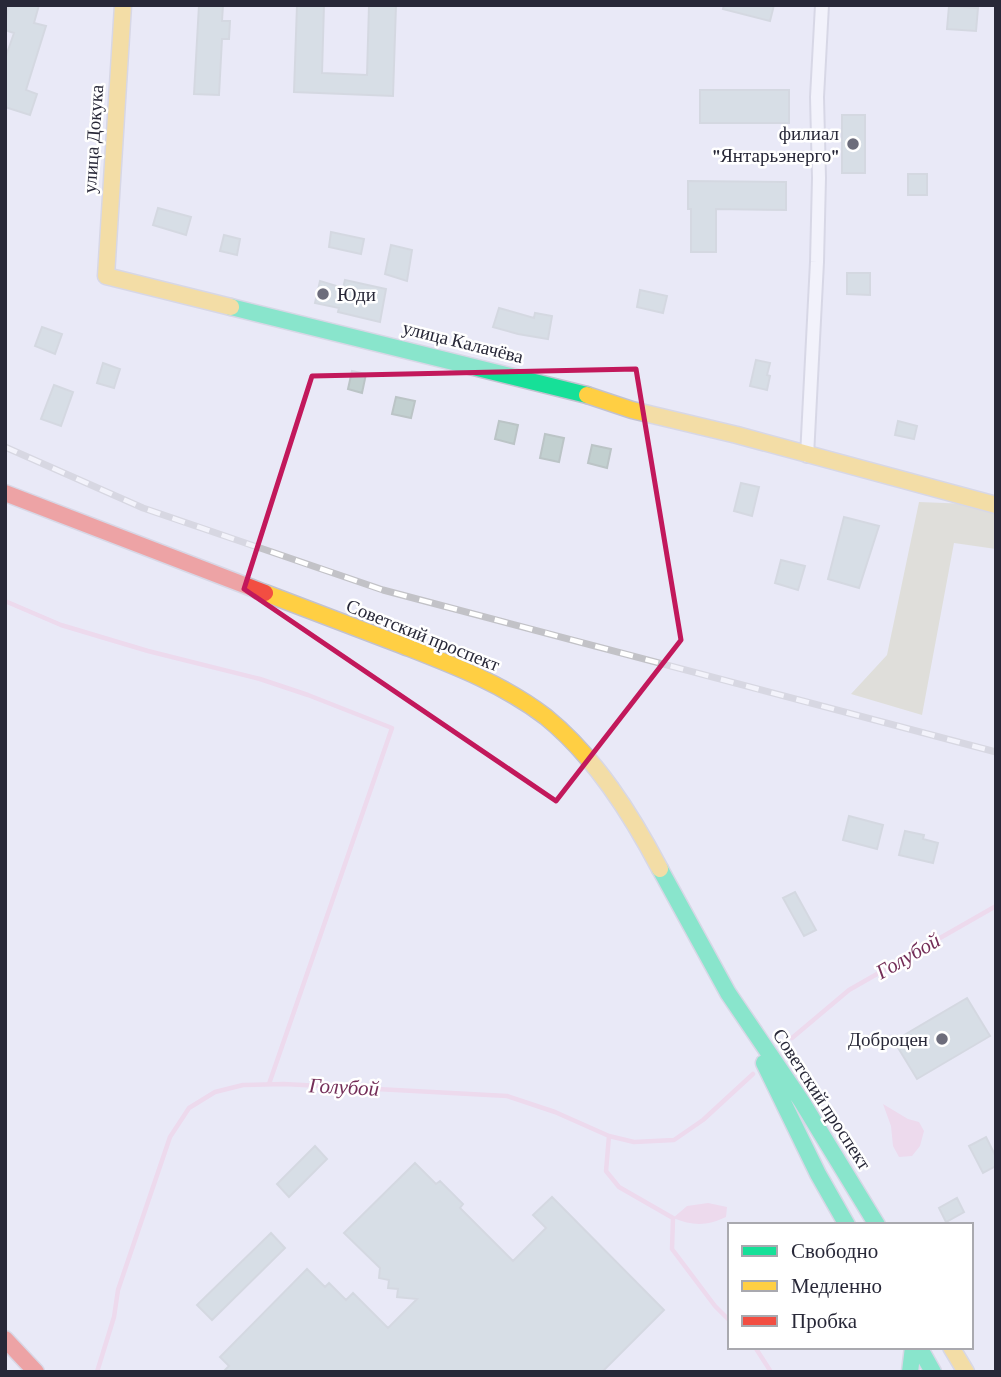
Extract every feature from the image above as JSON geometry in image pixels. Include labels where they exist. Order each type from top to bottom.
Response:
[{"type":"main road","name":"улица Докука","points":[[106,276],[123,5]]},
{"type":"main road","name":"улица Калачёва","points":[[106,276],[566,390],[632,410],[737,435],[996,505]]},
{"type":"main road","name":"Советский проспект","points":[[5,494],[463,669],[520,698],[557,727],[587,758],[634,822],[696,939],[730,996],[791,1085],[876,1223]]},
{"type":"main road","name":"Советский проспект","points":[[730,996],[818,1174],[846,1223]]},
{"type":"main road","points":[[5,1339],[36,1372]]},
{"type":"main road","points":[[909,1372],[915,1349]]},
{"type":"main road","points":[[917,1349],[933,1372]]},
{"type":"main road","points":[[952,1349],[966,1372]]},
{"type":"street","points":[[807,456],[817,262],[817,97],[822,5]]},
{"type":"highlighted area","points":[[636,369],[681,640],[556,801],[244,589],[312,376]]},
{"type":"green space","points":[[919,502],[996,505],[996,549],[954,543],[922,715],[851,694],[887,655]]},
{"type":"shaded area","points":[[883,1104],[908,1119],[919,1122],[924,1131],[920,1146],[912,1156],[899,1157],[893,1146],[891,1126]]},
{"type":"shaded area","points":[[708,1203],[727,1207],[726,1217],[700,1224],[673,1218],[687,1206]]},
{"type":"building","points":[[8,5],[39,5],[34,23],[46,26],[26,90],[37,94],[30,115],[5,107],[5,59],[14,33],[5,30]]},
{"type":"building","points":[[199,5],[223,5],[222,21],[230,21],[229,39],[222,39],[219,95],[194,94]]},
{"type":"building","points":[[297,5],[324,5],[322,73],[367,75],[369,5],[396,5],[393,96],[294,92]]},
{"type":"building","points":[[724,5],[774,5],[770,21],[723,9]]},
{"type":"building","points":[[949,6],[978,8],[976,31],[947,29]]},
{"type":"building","points":[[700,90],[789,90],[789,123],[700,123]]},
{"type":"building","name":"филиал \"Янтарьэнерго\"","points":[[842,115],[865,115],[865,173],[842,173]]},
{"type":"building","points":[[908,174],[927,174],[927,195],[908,195]]},
{"type":"building","points":[[688,181],[786,182],[786,210],[716,209],[716,252],[691,252]]},
{"type":"building","points":[[158,208],[191,217],[186,235],[153,225]]},
{"type":"building","points":[[331,232],[364,239],[361,254],[329,247]]},
{"type":"building","points":[[224,235],[240,239],[237,255],[220,251]]},
{"type":"building","points":[[391,245],[412,250],[407,281],[385,274]]},
{"type":"building","points":[[847,273],[870,273],[870,295],[847,294]]},
{"type":"building","points":[[345,280],[386,289],[380,322],[338,312],[339,308],[315,303],[320,281],[343,288]]},
{"type":"building","points":[[640,290],[667,296],[663,313],[637,307]]},
{"type":"building","points":[[499,308],[534,318],[535,313],[552,316],[548,339],[493,327]]},
{"type":"building","points":[[42,327],[62,334],[55,354],[35,346]]},
{"type":"building","points":[[756,360],[770,363],[767,390],[750,386]]},
{"type":"building","points":[[103,363],[120,369],[114,388],[97,383]]},
{"type":"building","points":[[352,371],[366,374],[362,393],[348,389]]},
{"type":"building","points":[[54,385],[73,392],[61,426],[41,419]]},
{"type":"building","points":[[396,397],[415,401],[411,418],[392,414]]},
{"type":"building","points":[[499,421],[518,425],[514,444],[495,439]]},
{"type":"building","points":[[898,421],[917,426],[914,439],[895,435]]},
{"type":"building","points":[[545,434],[564,438],[559,462],[540,458]]},
{"type":"building","points":[[592,445],[611,449],[607,468],[588,463]]},
{"type":"building","points":[[741,483],[759,487],[752,516],[734,511]]},
{"type":"building","points":[[844,517],[879,526],[859,588],[828,579]]},
{"type":"building","points":[[781,560],[805,566],[798,590],[775,583]]},
{"type":"building","points":[[849,816],[883,825],[877,849],[843,840]]},
{"type":"building","points":[[905,831],[924,835],[923,839],[938,843],[933,863],[899,855]]},
{"type":"building","points":[[795,892],[816,930],[804,936],[783,898]]},
{"type":"building","name":"Доброцен","points":[[967,998],[990,1036],[917,1079],[894,1041]]},
{"type":"building","points":[[986,1137],[996,1157],[996,1166],[983,1173],[969,1146]]},
{"type":"building","points":[[315,1146],[327,1159],[289,1197],[277,1184]]},
{"type":"building","points":[[415,1163],[436,1184],[440,1181],[463,1204],[460,1208],[513,1261],[546,1228],[533,1215],[552,1197],[664,1310],[602,1372],[223,1372],[229,1366],[220,1357],[307,1269],[325,1287],[329,1283],[346,1300],[353,1293],[388,1328],[417,1299],[397,1297],[398,1289],[388,1288],[389,1280],[379,1278],[380,1268],[344,1233]]},
{"type":"building","points":[[957,1198],[964,1212],[946,1222],[939,1208]]},
{"type":"building","points":[[271,1233],[285,1248],[212,1320],[197,1305]]},
{"type":"waterway","points":[[5,601],[61,625],[148,651],[260,679],[392,728],[269,1084]]},
{"type":"waterway","name":"Голубой","points":[[792,1038],[849,990],[996,906]]},
{"type":"waterway","name":"Голубой","points":[[97,1372],[114,1317],[118,1290],[170,1137],[189,1108],[215,1092],[243,1085],[284,1084],[507,1096],[555,1112],[609,1136],[634,1142],[674,1140],[703,1120],[753,1074]]},
{"type":"waterway","points":[[609,1136],[606,1171],[619,1187],[673,1218],[672,1249],[728,1319]]},
{"type":"waterway","points":[[756,1349],[771,1372]]},
{"type":"railway","points":[[5,447],[143,508],[383,590],[996,752]]},
{"type":"traffic: fast","points":[[231,307],[587,395]]},
{"type":"traffic: fast","points":[[660,869],[728,993],[802,1102],[876,1223]]},
{"type":"traffic: fast","points":[[764,1063],[818,1174],[846,1223]]},
{"type":"traffic: fast","points":[[910,1372],[913,1349]]},
{"type":"traffic: fast","points":[[920,1349],[933,1372]]},
{"type":"traffic: slow","points":[[123,5],[106,276],[231,307]]},
{"type":"traffic: slow","points":[[587,395],[632,410],[737,435],[996,505]]},
{"type":"traffic: slow","points":[[265,593],[456,667],[494,684],[529,705],[564,733],[596,768],[624,807],[660,869]]},
{"type":"traffic: slow","points":[[952,1349],[966,1372]]},
{"type":"traffic: jam","points":[[5,493],[265,593]]},
{"type":"traffic: jam","points":[[5,1339],[36,1372]]},
{"type":"place","name":"филиал \"Янтарьэнерго\"","points":[[853,144]]},
{"type":"place","name":"Юди","points":[[323,294]]},
{"type":"place","name":"Доброцен","points":[[942,1039]]}]
